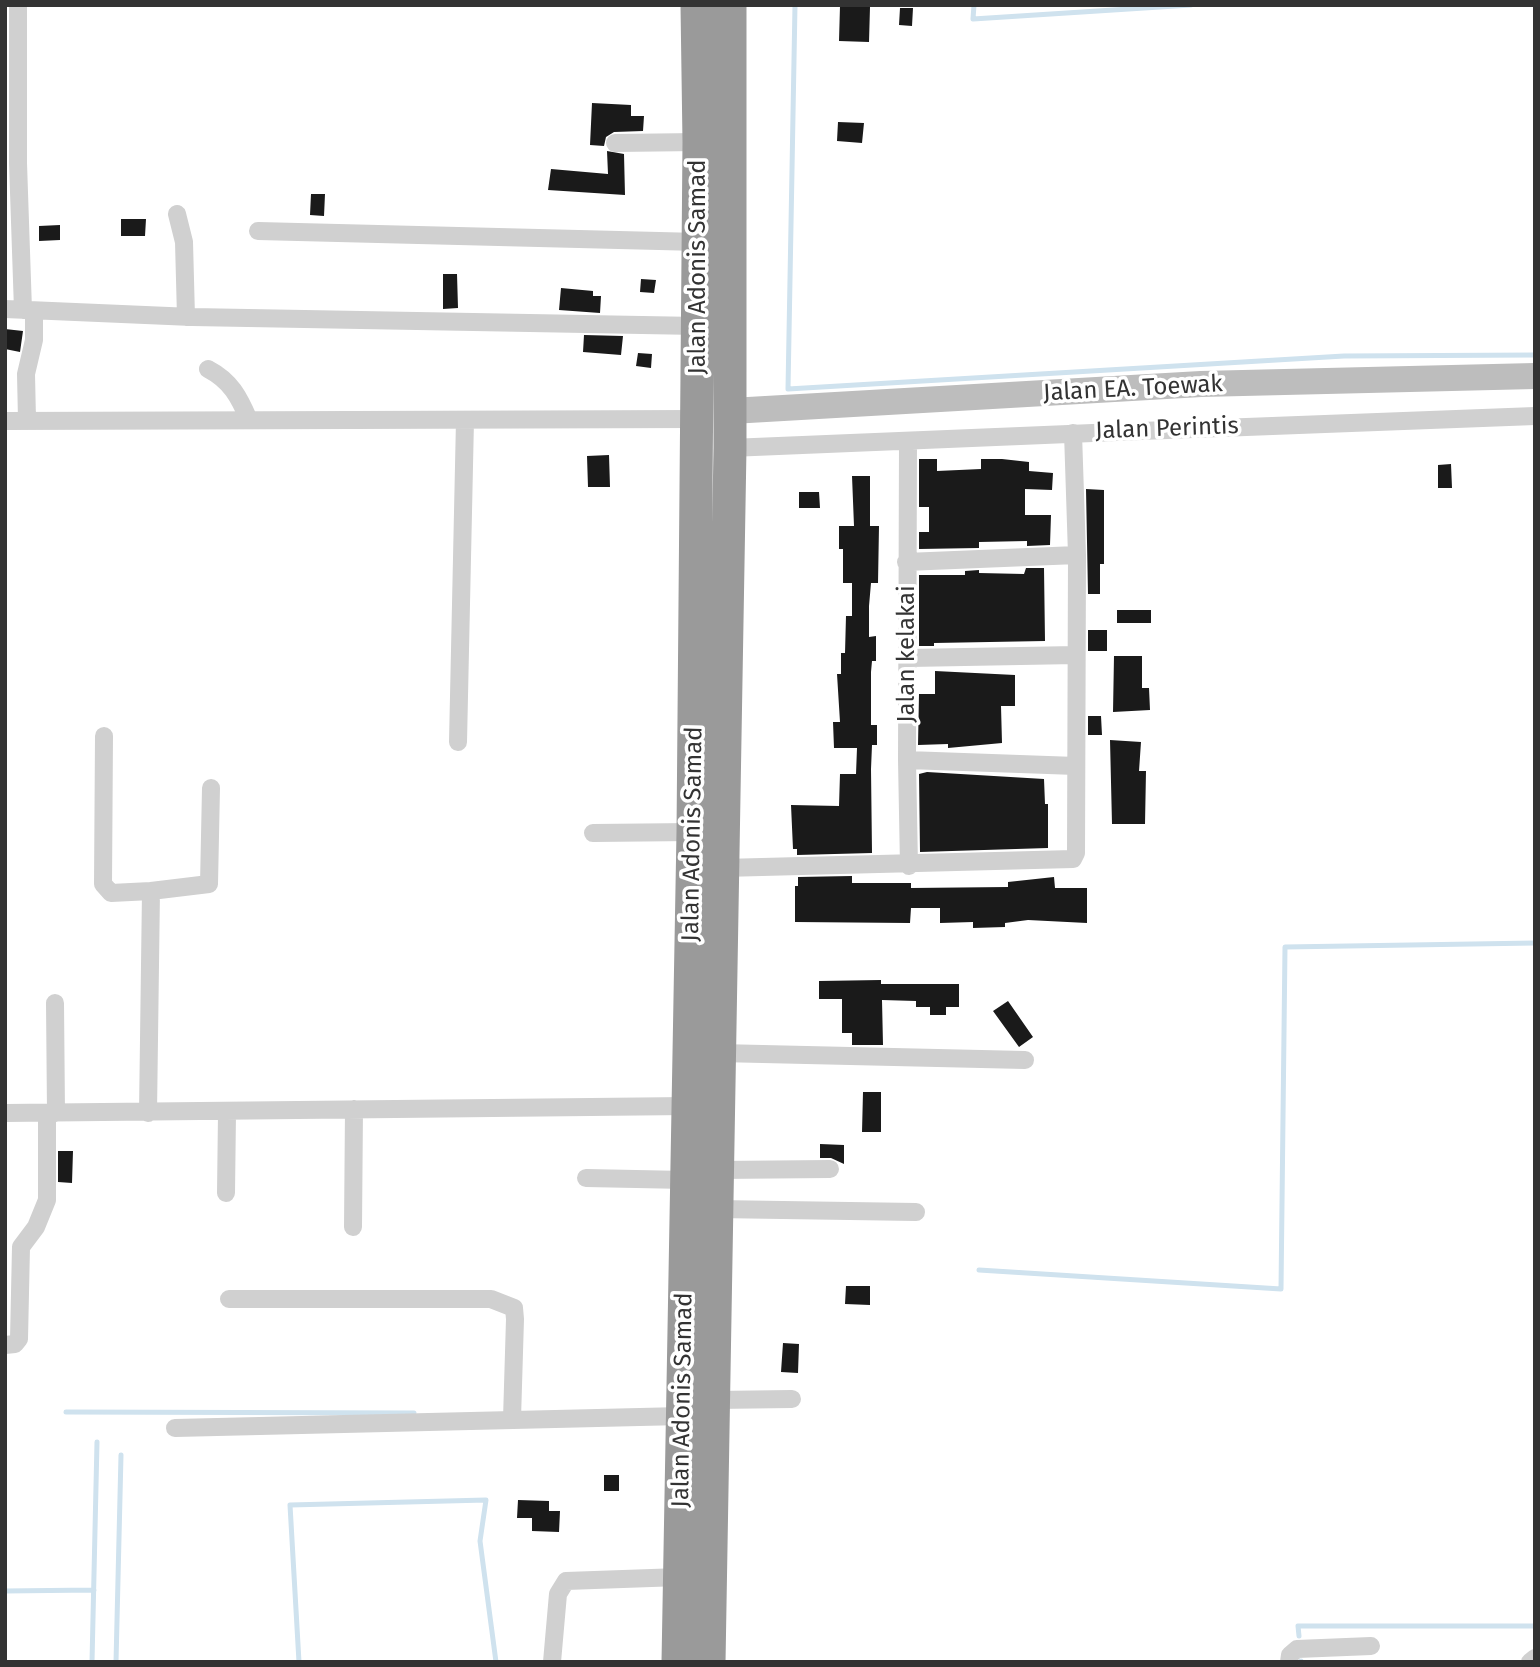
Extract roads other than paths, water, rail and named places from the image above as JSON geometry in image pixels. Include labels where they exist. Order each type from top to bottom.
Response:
[{"type":"highway","name":"Jalan Adonis Samad","points":[[678,1662],[682,1416],[702,1175],[688,1106],[694,832],[699,242],[715,191],[699,142],[697,5]]},
{"type":"highway","points":[[709,1662],[715,1400],[731,1210],[702,1175],[730,1055],[733,868],[731,411],[715,191],[730,5]]},
{"type":"street","points":[[18,5],[21,310],[34,340],[26,374],[27,420]]},
{"type":"street","points":[[615,143],[699,142]]},
{"type":"street","points":[[177,214],[184,242],[186,317]]},
{"type":"street","points":[[258,232],[699,242]]},
{"type":"street","points":[[21,310],[186,317],[698,326]]},
{"type":"street","points":[[208,369],[225,378],[238,395],[249,420]]},
{"type":"street","name":"Jalan EA. Toewak","points":[[731,411],[1201,384],[1535,376]]},
{"type":"street","name":"Jalan Perintis","points":[[730,448],[1535,416]]},
{"type":"street","points":[[5,421],[697,419]]},
{"type":"street","points":[[458,742],[465,420]]},
{"type":"street","points":[[733,868],[909,866],[1073,859],[1076,853],[1077,555],[1073,433]]},
{"type":"street","name":"Jalan kelakai","points":[[908,443],[906,562],[909,658],[906,760],[909,866]]},
{"type":"street","points":[[906,562],[1077,555]]},
{"type":"street","points":[[909,658],[1076,655]]},
{"type":"street","points":[[104,736],[103,884],[111,893],[209,884],[211,788]]},
{"type":"street","points":[[906,760],[1076,766]]},
{"type":"street","points":[[593,833],[694,832]]},
{"type":"street","points":[[148,1113],[151,891]]},
{"type":"street","points":[[5,1345],[15,1344],[19,1339],[21,1247],[36,1227],[47,1200],[55,1003]]},
{"type":"street","points":[[730,1055],[1025,1060]]},
{"type":"street","points":[[5,1113],[227,1113],[688,1106]]},
{"type":"street","points":[[353,1227],[354,1109]]},
{"type":"street","points":[[226,1194],[227,1113]]},
{"type":"street","points":[[586,1178],[830,1169]]},
{"type":"street","points":[[731,1210],[916,1212]]},
{"type":"street","points":[[229,1299],[491,1299],[506,1302],[514,1308],[515,1319],[512,1419]]},
{"type":"street","points":[[715,1400],[788,1399]]},
{"type":"street","points":[[175,1428],[682,1416]]},
{"type":"street","points":[[552,1662],[558,1594],[566,1581],[680,1577]]},
{"type":"street","points":[[1289,1662],[1290,1655],[1297,1649],[1371,1646]]},
{"type":"street","points":[[1530,1662],[1535,1658]]},
{"type":"waterway","points":[[795,5],[788,389],[1344,356],[1535,355]]},
{"type":"waterway","points":[[974,5],[973,19],[1191,5]]},
{"type":"waterway","points":[[979,1270],[1281,1289],[1285,947],[1535,943]]},
{"type":"waterway","points":[[66,1412],[414,1413]]},
{"type":"waterway","points":[[92,1662],[97,1442]]},
{"type":"waterway","points":[[116,1662],[121,1455]]},
{"type":"waterway","points":[[299,1662],[290,1505],[486,1500],[480,1541],[496,1662]]},
{"type":"waterway","points":[[5,1591],[94,1590]]},
{"type":"waterway","points":[[1299,1636],[1298,1626],[1535,1626]]}]
